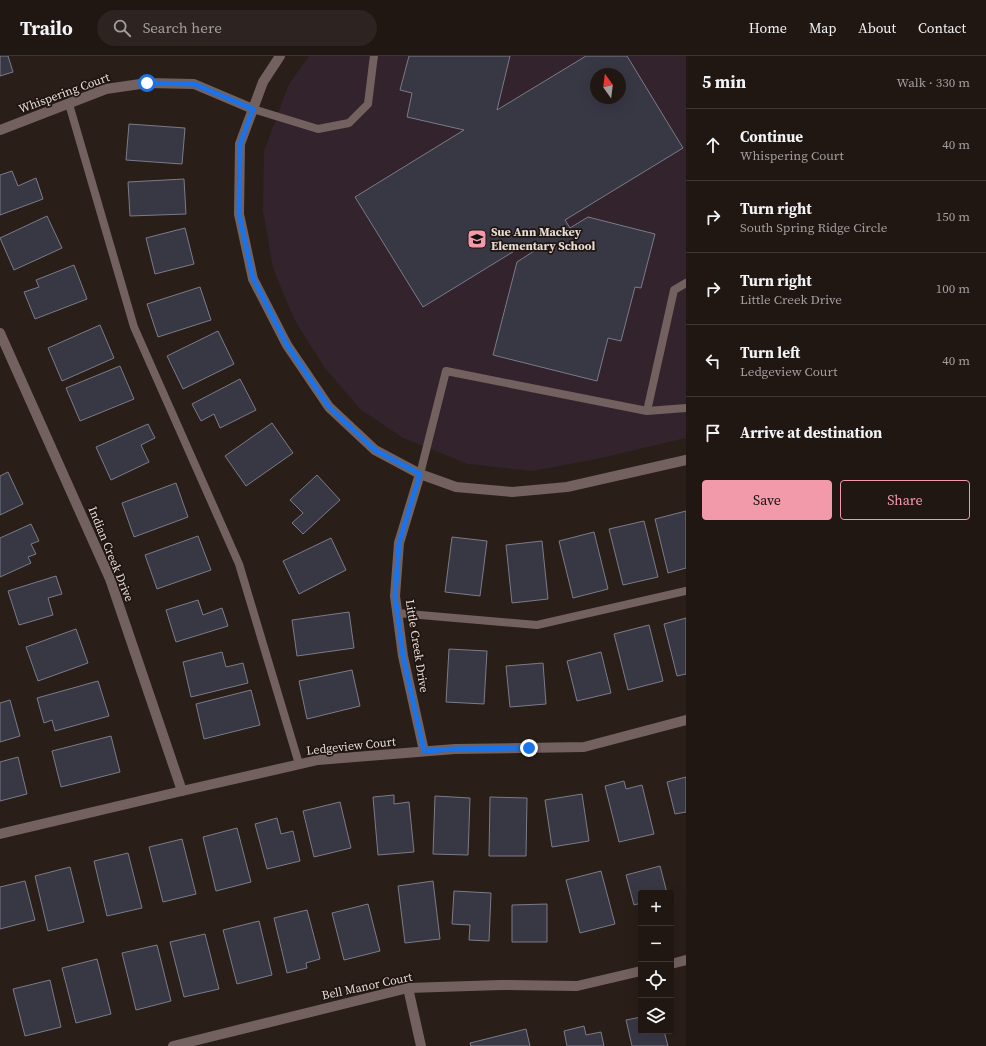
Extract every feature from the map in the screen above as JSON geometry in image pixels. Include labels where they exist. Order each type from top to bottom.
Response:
[{"type":"street","points":[[280,56],[263,82],[240,144],[239,214],[253,278],[287,345],[329,407],[375,450],[420,474],[456,488],[512,492],[567,487],[686,460]]},
{"type":"street","name":"Whispering Court","points":[[0,130],[106,89],[147,83],[194,84],[253,109]]},
{"type":"street","name":"Indian Creek Drive","points":[[0,333],[110,579],[182,791]]},
{"type":"street","name":"Little Creek Drive","points":[[420,474],[399,543],[395,596],[403,656],[424,751]]},
{"type":"street","name":"Ledgeview Court","points":[[0,834],[318,760],[455,749],[584,747],[686,720]]},
{"type":"street","points":[[674,963],[686,960]]},
{"type":"street","name":"Bell Manor Court","points":[[173,1046],[408,988],[501,985],[577,986],[638,972]]},
{"type":"street","points":[[408,988],[422,1046]]},
{"type":"lane","points":[[253,109],[318,129],[349,123],[368,104],[374,56]]},
{"type":"lane","points":[[69,104],[134,327],[239,564],[299,764]]},
{"type":"lane","points":[[648,411],[674,290],[686,283]]},
{"type":"lane","points":[[420,474],[446,371],[648,411],[686,408]]},
{"type":"lane","points":[[397,613],[537,625],[686,591]]},
{"type":"shaded area","name":"Sue Ann Mackey Elementary School","points":[[309,56],[686,56],[686,438],[597,459],[532,471],[468,464],[403,438],[360,409],[324,367],[294,319],[273,268],[263,211],[264,151],[289,84]]},
{"type":"building","points":[[0,56],[8,56],[13,72],[0,76]]},
{"type":"building","points":[[409,56],[510,56],[497,110],[586,56],[627,56],[683,148],[565,220],[570,228],[588,217],[655,234],[641,288],[635,287],[621,341],[608,338],[597,381],[493,355],[517,262],[534,251],[529,242],[423,307],[355,197],[464,130],[407,117],[412,93],[400,90]]},
{"type":"building","points":[[129,124],[185,128],[182,164],[126,160]]},
{"type":"building","points":[[12,171],[18,186],[36,178],[43,199],[0,215],[0,175]]},
{"type":"building","points":[[184,179],[186,214],[130,216],[128,182]]},
{"type":"building","points":[[47,216],[62,248],[14,270],[0,238]]},
{"type":"building","points":[[185,228],[194,264],[155,274],[146,238]]},
{"type":"building","points":[[74,265],[87,299],[35,319],[24,292],[39,287],[36,280]]},
{"type":"building","points":[[200,287],[211,320],[158,337],[147,304]]},
{"type":"building","points":[[100,325],[114,358],[62,381],[48,348]]},
{"type":"building","points":[[218,331],[234,364],[183,389],[167,356]]},
{"type":"building","points":[[120,366],[134,399],[80,421],[66,388]]},
{"type":"building","points":[[240,379],[256,410],[220,428],[214,414],[201,421],[192,404]]},
{"type":"building","points":[[272,423],[293,453],[246,486],[225,456]]},
{"type":"building","points":[[148,424],[155,438],[141,445],[149,462],[111,480],[96,447]]},
{"type":"building","points":[[8,472],[23,504],[0,515],[0,476]]},
{"type":"building","points":[[317,475],[340,500],[303,534],[292,523],[303,513],[290,500]]},
{"type":"building","points":[[176,483],[188,517],[134,537],[122,503]]},
{"type":"building","points":[[686,511],[686,568],[668,573],[655,519]]},
{"type":"building","points":[[644,521],[658,577],[623,585],[609,529]]},
{"type":"building","points":[[31,524],[39,541],[31,544],[36,554],[28,557],[31,563],[0,577],[0,538]]},
{"type":"building","points":[[594,532],[608,589],[573,598],[559,541]]},
{"type":"building","points":[[198,536],[211,570],[157,589],[145,555]]},
{"type":"building","points":[[452,537],[487,541],[480,596],[445,592]]},
{"type":"building","points":[[331,538],[346,570],[299,594],[283,561]]},
{"type":"building","points":[[542,541],[548,599],[512,603],[506,545]]},
{"type":"building","points":[[56,576],[62,594],[48,598],[53,615],[19,625],[8,591]]},
{"type":"building","points":[[198,600],[203,615],[222,608],[228,626],[176,642],[166,610]]},
{"type":"building","points":[[349,612],[354,648],[297,656],[292,620]]},
{"type":"building","points":[[686,618],[686,674],[677,676],[664,624]]},
{"type":"building","points":[[649,625],[663,681],[628,690],[614,634]]},
{"type":"building","points":[[76,629],[88,663],[38,681],[26,647]]},
{"type":"building","points":[[449,649],[487,651],[484,704],[446,702]]},
{"type":"building","points":[[222,652],[226,667],[243,663],[248,683],[191,697],[183,662]]},
{"type":"building","points":[[601,652],[611,693],[577,701],[567,661]]},
{"type":"building","points":[[543,663],[546,704],[510,707],[506,666]]},
{"type":"building","points":[[352,670],[360,706],[307,719],[299,681]]},
{"type":"building","points":[[98,681],[109,716],[55,731],[52,720],[44,723],[37,698]]},
{"type":"building","points":[[251,690],[260,725],[204,739],[196,704]]},
{"type":"building","points":[[10,700],[20,736],[0,742],[0,703]]},
{"type":"building","points":[[111,736],[120,772],[61,787],[52,751]]},
{"type":"building","points":[[18,757],[27,794],[0,801],[0,762]]},
{"type":"building","points":[[686,777],[686,812],[675,814],[667,782]]},
{"type":"building","points":[[624,781],[626,789],[642,785],[654,834],[619,842],[605,786]]},
{"type":"building","points":[[582,794],[589,841],[552,847],[545,800]]},
{"type":"building","points":[[394,795],[394,804],[409,802],[414,852],[378,855],[373,797]]},
{"type":"building","points":[[435,796],[470,798],[468,855],[433,854]]},
{"type":"building","points":[[490,797],[527,798],[526,856],[489,856]]},
{"type":"building","points":[[340,802],[351,848],[314,857],[303,811]]},
{"type":"building","points":[[277,818],[281,834],[293,831],[300,861],[267,869],[255,824]]},
{"type":"building","points":[[237,828],[251,882],[216,891],[203,837]]},
{"type":"building","points":[[182,839],[196,894],[163,902],[149,847]]},
{"type":"building","points":[[128,853],[142,908],[107,916],[94,861]]},
{"type":"building","points":[[660,866],[666,890],[638,890],[638,904],[634,905],[626,875]]},
{"type":"building","points":[[70,867],[84,922],[48,931],[35,876]]},
{"type":"building","points":[[601,871],[615,924],[580,933],[566,880]]},
{"type":"building","points":[[25,881],[35,920],[0,929],[0,887]]},
{"type":"building","points":[[433,881],[440,939],[405,943],[398,886]]},
{"type":"building","points":[[454,891],[491,893],[489,941],[469,940],[470,925],[452,924]]},
{"type":"building","points":[[368,904],[380,951],[344,960],[332,913]]},
{"type":"building","points":[[547,904],[547,942],[512,942],[512,905]]},
{"type":"building","points":[[307,910],[320,959],[306,963],[307,968],[287,973],[274,918]]},
{"type":"building","points":[[259,921],[272,975],[237,984],[223,930]]},
{"type":"building","points":[[205,934],[219,989],[184,997],[170,942]]},
{"type":"building","points":[[157,945],[171,1001],[136,1010],[122,953]]},
{"type":"building","points":[[97,959],[111,1014],[76,1023],[62,968]]},
{"type":"building","points":[[50,980],[61,1027],[25,1036],[13,989]]},
{"type":"building","points":[[638,1018],[638,1034],[665,1034],[668,1046],[632,1046],[626,1020]]},
{"type":"building","points":[[584,1026],[586,1035],[601,1032],[604,1046],[567,1046],[564,1031]]},
{"type":"building","points":[[526,1029],[530,1046],[471,1046],[470,1043]]},
{"type":"place","name":"Sue Ann Mackey Elementary School","points":[[477,239]]},
{"type":"route","points":[[147,83],[194,84],[253,109],[240,144],[239,214],[253,278],[287,345],[329,407],[375,450],[420,474],[399,543],[395,596],[403,656],[424,751],[529,748]]}]
